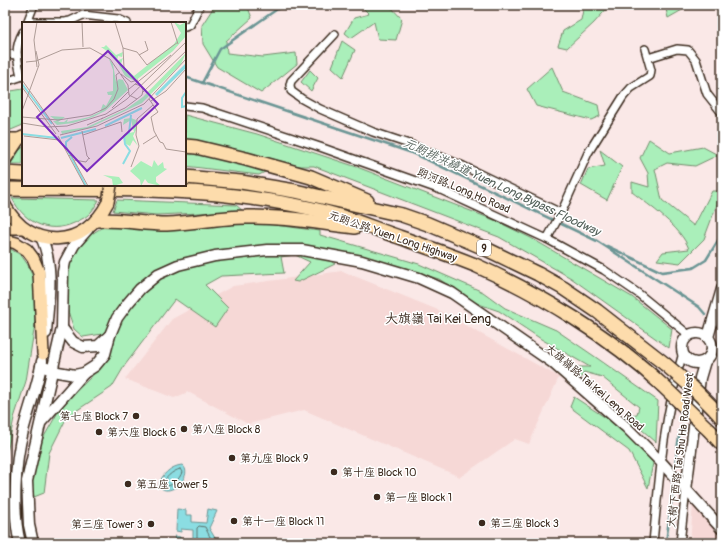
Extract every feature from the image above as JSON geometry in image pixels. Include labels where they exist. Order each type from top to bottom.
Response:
[{"type":"highway","points":[[186,146],[196,147],[246,159],[311,177],[402,215]]},
{"type":"highway","points":[[5,174],[22,174]]},
{"type":"highway","name":"元朗公路 Yuen Long Highway","points":[[186,177],[264,186],[402,215],[446,231],[482,247],[544,278],[597,311],[665,364],[718,414]]},
{"type":"highway","name":"元朗公路 Yuen Long Highway","points":[[5,189],[166,191],[234,196],[315,209],[335,214],[475,265],[530,293],[600,336],[629,357],[662,385],[722,444]]},
{"type":"highway","points":[[94,223],[120,220],[150,224],[173,224],[236,217],[270,217],[377,230]]},
{"type":"main road","points":[[5,139],[21,138]]},
{"type":"main road","points":[[5,160],[21,138]]},
{"type":"main road","points":[[5,205],[14,220],[22,228],[41,237],[60,238],[81,232],[94,223],[108,202],[111,186]]},
{"type":"main road","points":[[5,228],[22,228]]},
{"type":"main road","points":[[5,240],[16,243],[27,250],[34,258],[39,272],[43,354]]},
{"type":"street","points":[[34,5],[27,22],[65,22],[83,15],[118,19],[125,22]]},
{"type":"street","points":[[186,27],[190,25],[200,5]]},
{"type":"street","points":[[5,82],[22,76],[17,55],[18,40],[22,34]]},
{"type":"street","points":[[335,34],[291,81],[291,91],[320,109],[373,132],[409,144],[463,166],[561,213]]},
{"type":"street","points":[[548,237],[561,213],[588,153],[623,97],[631,88],[650,76],[651,70],[645,49]]},
{"type":"street","points":[[648,58],[677,49],[688,50],[696,60],[707,94],[722,113]]},
{"type":"street","points":[[5,54],[17,55]]},
{"type":"street","name":"朗河路 Long Ho Road","points":[[186,106],[209,110],[320,147],[441,190],[548,237],[604,270],[639,294],[689,335]]},
{"type":"street","points":[[33,543],[29,525],[27,481],[62,328],[62,282],[65,262],[74,245],[94,223]]},
{"type":"street","points":[[20,543],[16,494],[17,464],[22,432],[41,366],[47,314],[49,277],[48,254],[41,237]]},
{"type":"street","name":"大旗嶺路 Tai Kei Leng Road","points":[[40,424],[84,373],[95,366],[105,354],[110,335],[117,318],[140,289],[158,274],[178,265],[215,256],[267,250],[302,250],[362,261],[419,278],[458,298],[553,363],[626,427],[663,464],[722,529]]},
{"type":"street","name":"大樹下西路 Tai Shu Ha Road West","points":[[680,543],[684,487],[700,378],[705,360],[712,351],[712,344],[708,337],[719,311],[722,289]]},
{"type":"street","points":[[62,328],[73,342],[83,347],[98,346],[110,335]]},
{"type":"street","points":[[653,543],[663,464],[677,376],[683,353],[682,346],[684,340],[689,335],[702,333],[708,337]]},
{"type":"street","name":"大樹下西路 Tai Shu Ha Road West","points":[[683,353],[686,357],[695,362],[705,360]]},
{"type":"street","points":[[41,366],[69,375],[84,373]]},
{"type":"shaded area","points":[[342,271],[438,310],[559,377],[529,444],[515,439],[460,477],[304,410],[248,424],[188,392],[174,398],[125,379],[172,319],[233,286]]},
{"type":"shaded area","points":[[693,505],[722,538],[722,543],[690,543]]},
{"type":"green space","points":[[215,5],[247,5],[252,18],[226,41],[227,53],[263,57],[296,53],[297,64],[261,93],[217,67],[203,44],[202,25]]},
{"type":"green space","points":[[368,5],[389,5],[402,19],[396,40],[378,39],[374,22],[351,38],[345,33],[354,18],[369,14],[362,7]]},
{"type":"green space","points":[[584,5],[610,5],[594,23],[567,48],[558,46],[563,31],[581,20]]},
{"type":"green space","points":[[665,5],[691,5],[668,18]]},
{"type":"green space","points":[[342,41],[355,50],[343,77],[332,67]]},
{"type":"green space","points":[[552,67],[563,92],[598,105],[600,116],[591,120],[536,106],[527,89]]},
{"type":"green space","points":[[310,70],[318,78],[311,91],[301,82]]},
{"type":"green space","points":[[22,89],[22,125],[11,130],[5,129],[5,92]]},
{"type":"green space","points":[[186,115],[257,134],[357,167],[494,220],[531,238],[632,297],[672,329],[669,348],[571,278],[499,237],[314,166],[299,166],[250,153],[186,140]]},
{"type":"green space","points":[[649,139],[670,153],[703,147],[718,155],[695,166],[667,163],[655,169],[662,200],[694,226],[712,191],[722,191],[704,239],[680,263],[657,260],[663,252],[689,249],[685,241],[672,225],[656,210],[632,192],[632,182],[649,187],[648,173],[640,158]]},
{"type":"green space","points":[[22,148],[22,164],[11,164]]},
{"type":"green space","points":[[600,150],[622,167],[607,200],[581,185],[588,169],[605,166]]},
{"type":"green space","points":[[186,151],[226,159],[267,171],[259,175],[186,166]]},
{"type":"green space","points":[[12,198],[99,200],[91,212],[83,219],[70,225],[50,227],[32,221],[24,215]]},
{"type":"green space","points":[[117,200],[236,205],[243,211],[156,215],[113,211]]},
{"type":"green space","points":[[245,223],[268,224],[320,231],[320,235],[419,264],[483,292],[505,308],[556,330],[658,401],[656,442],[634,423],[631,438],[653,463],[648,488],[629,451],[570,407],[574,397],[606,418],[637,414],[639,407],[602,377],[584,372],[577,384],[566,379],[571,367],[590,367],[541,339],[499,311],[473,302],[439,279],[415,272],[326,258],[335,264],[298,282],[293,281],[310,262],[295,255],[281,257],[284,273],[221,276],[205,285],[228,308],[215,327],[175,299],[125,365],[112,387],[67,417],[49,453],[44,493],[34,497],[31,480],[37,449],[62,405],[90,378],[106,359],[115,332],[83,337],[74,329],[67,308],[68,268],[73,253],[84,239],[101,228],[111,226],[183,229]]},
{"type":"green space","points":[[5,246],[21,255],[28,265],[34,280],[35,324],[26,381],[14,418],[5,463],[6,335]]},
{"type":"water","points":[[182,465],[185,469],[183,480],[179,485],[173,488],[168,490],[163,489],[159,485],[164,475],[170,469]]},
{"type":"water","points":[[177,509],[186,510],[186,515],[192,515],[192,522],[206,523],[208,509],[217,511],[209,528],[218,543],[175,543],[175,536],[180,537],[180,540],[193,540],[193,530],[181,529],[181,532],[176,531]]},
{"type":"waterway","points":[[202,83],[220,49],[283,5]]},
{"type":"waterway","name":"元朗排洪繞道 Yuen Long Bypass Floodway","points":[[186,77],[415,154],[597,241],[699,307],[705,314]]},
{"type":"waterway","points":[[607,246],[662,272],[693,268],[706,260],[722,234]]},
{"type":"waterway","points":[[674,473],[679,436]]},
{"type":"waterway","points":[[666,543],[674,480]]},
{"type":"place","name":"第七座 Block 7","points":[[136,416]]},
{"type":"place","name":"第八座 Block 8","points":[[184,429]]},
{"type":"place","name":"第六座 Block 6","points":[[99,432]]},
{"type":"place","name":"第九座 Block 9","points":[[232,458]]},
{"type":"place","name":"第十座 Block 10","points":[[334,472]]},
{"type":"place","name":"第五座 Tower 5","points":[[128,484]]},
{"type":"place","name":"第一座 Block 1","points":[[377,497]]},
{"type":"place","name":"第十一座 Block 11","points":[[234,521]]},
{"type":"place","name":"第三座 Block 3","points":[[482,523]]},
{"type":"place","name":"第三座 Tower 3","points":[[151,524]]},
{"type":"district","name":"大旗嶺 Tai Kei Leng","points":[[438,318]]}]
